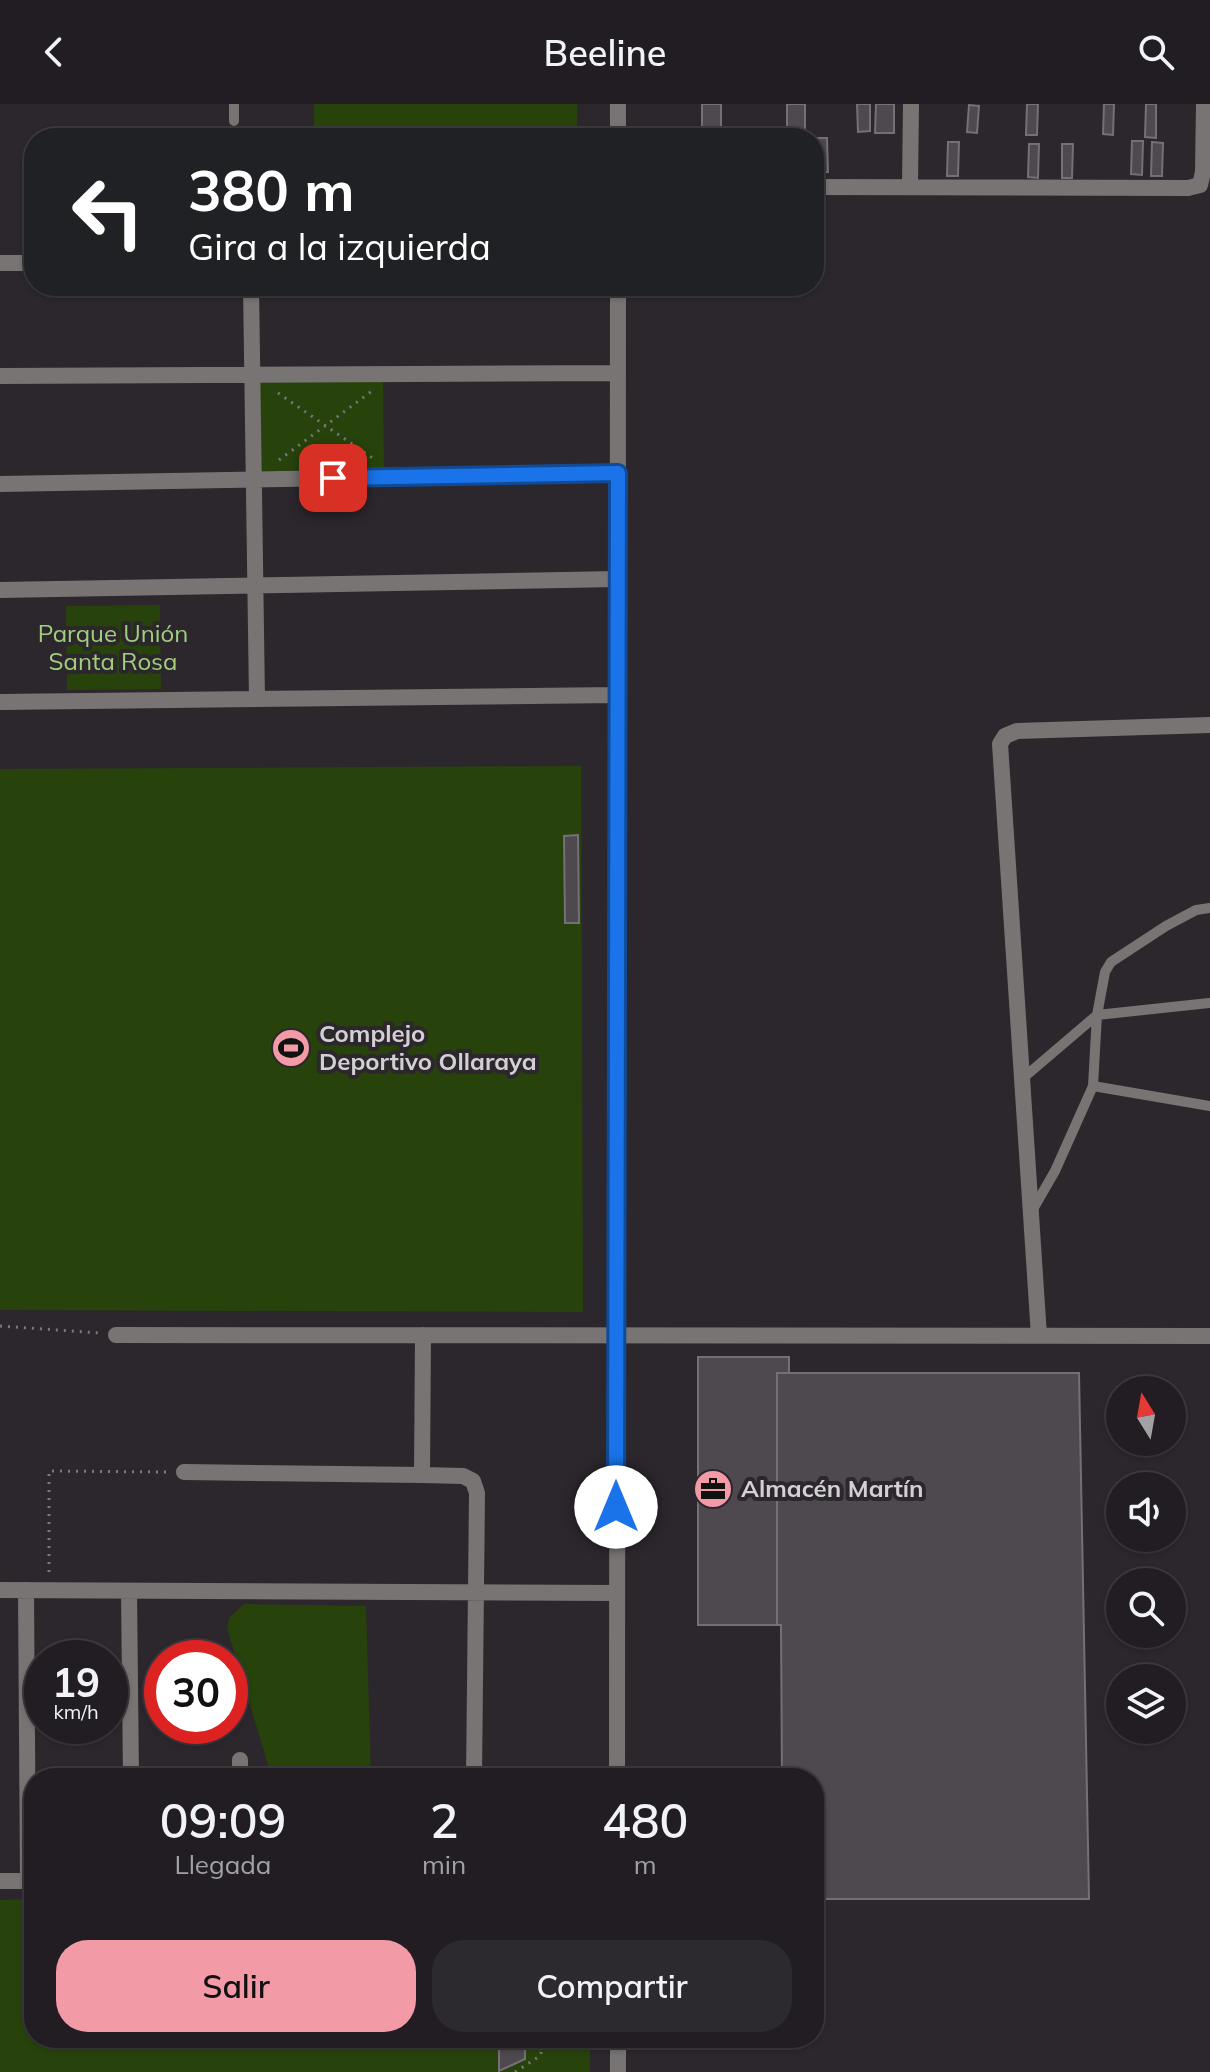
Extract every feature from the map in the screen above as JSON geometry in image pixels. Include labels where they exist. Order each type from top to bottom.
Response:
[{"type":"street","points":[[618,104],[618,128]]},
{"type":"street","points":[[910,186],[911,104]]},
{"type":"street","points":[[824,187],[1188,188],[1200,185],[1203,172],[1204,104]]},
{"type":"street","points":[[0,263],[24,263]]},
{"type":"street","points":[[251,296],[257,699]]},
{"type":"street","points":[[617,1768],[618,296]]},
{"type":"street","points":[[0,376],[618,373]]},
{"type":"street","points":[[0,484],[618,473]]},
{"type":"street","points":[[0,590],[618,579]]},
{"type":"street","points":[[0,702],[617,695]]},
{"type":"street","points":[[1039,1336],[1000,744],[1005,736],[1017,731],[1210,725]]},
{"type":"street","points":[[116,1335],[1210,1336]]},
{"type":"street","points":[[422,1475],[423,1335]]},
{"type":"street","points":[[184,1472],[463,1476],[473,1481],[477,1493],[474,1768]]},
{"type":"street","points":[[0,1590],[617,1593]]},
{"type":"street","points":[[26,1590],[29,1768]]},
{"type":"street","points":[[129,1591],[131,1768]]},
{"type":"street","points":[[240,1760],[240,1768]]},
{"type":"street","points":[[0,1881],[24,1881]]},
{"type":"street","points":[[618,2048],[618,2072]]},
{"type":"lane","points":[[234,104],[234,121]]},
{"type":"lane","points":[[1031,1213],[1055,1171],[1093,1086],[1097,1015],[1105,972],[1111,962],[1166,926],[1196,910],[1210,908]]},
{"type":"lane","points":[[1022,1079],[1097,1015],[1209,1003]]},
{"type":"lane","points":[[1093,1086],[1210,1106]]},
{"type":"path","points":[[278,461],[384,382],[384,374]]},
{"type":"path","points":[[277,392],[386,468],[387,477]]},
{"type":"path","points":[[0,1326],[116,1335]]},
{"type":"path","points":[[48,1590],[49,1471],[184,1472]]},
{"type":"path","points":[[515,2072],[540,2056],[543,2048]]},
{"type":"green space","points":[[314,104],[577,104],[577,128],[314,128]]},
{"type":"green space","points":[[383,379],[384,470],[260,471],[259,381]]},
{"type":"green space","name":"Parque Unión Santa Rosa","points":[[160,605],[161,689],[67,690],[66,606]]},
{"type":"green space","name":"Complejo Deportivo Ollaraya","points":[[581,766],[583,1312],[0,1310],[0,769]]},
{"type":"green space","points":[[244,1604],[366,1606],[371,1768],[269,1768],[248,1698],[248,1640],[231,1640],[227,1628],[229,1618]]},
{"type":"green space","points":[[24,1899],[24,2048],[590,2048],[590,2072],[0,2072],[0,1900]]},
{"type":"building","points":[[702,104],[721,104],[721,128],[702,128]]},
{"type":"building","points":[[787,104],[805,104],[805,128],[787,128]]},
{"type":"building","points":[[857,104],[870,104],[870,131],[858,132]]},
{"type":"building","points":[[876,104],[894,104],[894,133],[875,133]]},
{"type":"building","points":[[1027,104],[1038,104],[1037,135],[1026,135]]},
{"type":"building","points":[[1104,104],[1114,104],[1113,135],[1103,134]]},
{"type":"building","points":[[1146,104],[1156,104],[1156,138],[1145,137]]},
{"type":"building","points":[[969,105],[979,106],[977,133],[967,132]]},
{"type":"building","points":[[824,138],[827,138],[828,172],[824,172]]},
{"type":"building","points":[[1132,141],[1143,141],[1142,175],[1131,174]]},
{"type":"building","points":[[948,142],[959,142],[958,176],[947,176]]},
{"type":"building","points":[[1152,142],[1163,143],[1162,176],[1151,176]]},
{"type":"building","points":[[1029,144],[1039,144],[1038,178],[1028,177]]},
{"type":"building","points":[[1062,144],[1073,144],[1072,178],[1062,178]]},
{"type":"building","points":[[578,835],[579,923],[565,923],[564,836]]},
{"type":"building","points":[[698,1357],[789,1357],[789,1373],[777,1373],[777,1625],[698,1625]]},
{"type":"building","points":[[777,1373],[1079,1373],[1089,1899],[824,1899],[824,1768],[782,1768],[781,1625],[777,1625]]},
{"type":"building","points":[[499,2048],[525,2048],[525,2059],[499,2071]]},
{"type":"place","name":"Complejo Deportivo Ollaraya","points":[[291,1048]]},
{"type":"place","name":"Almacén Martín","points":[[713,1489]]},
{"type":"route","points":[[333,478],[618,473],[616,1507]]}]
